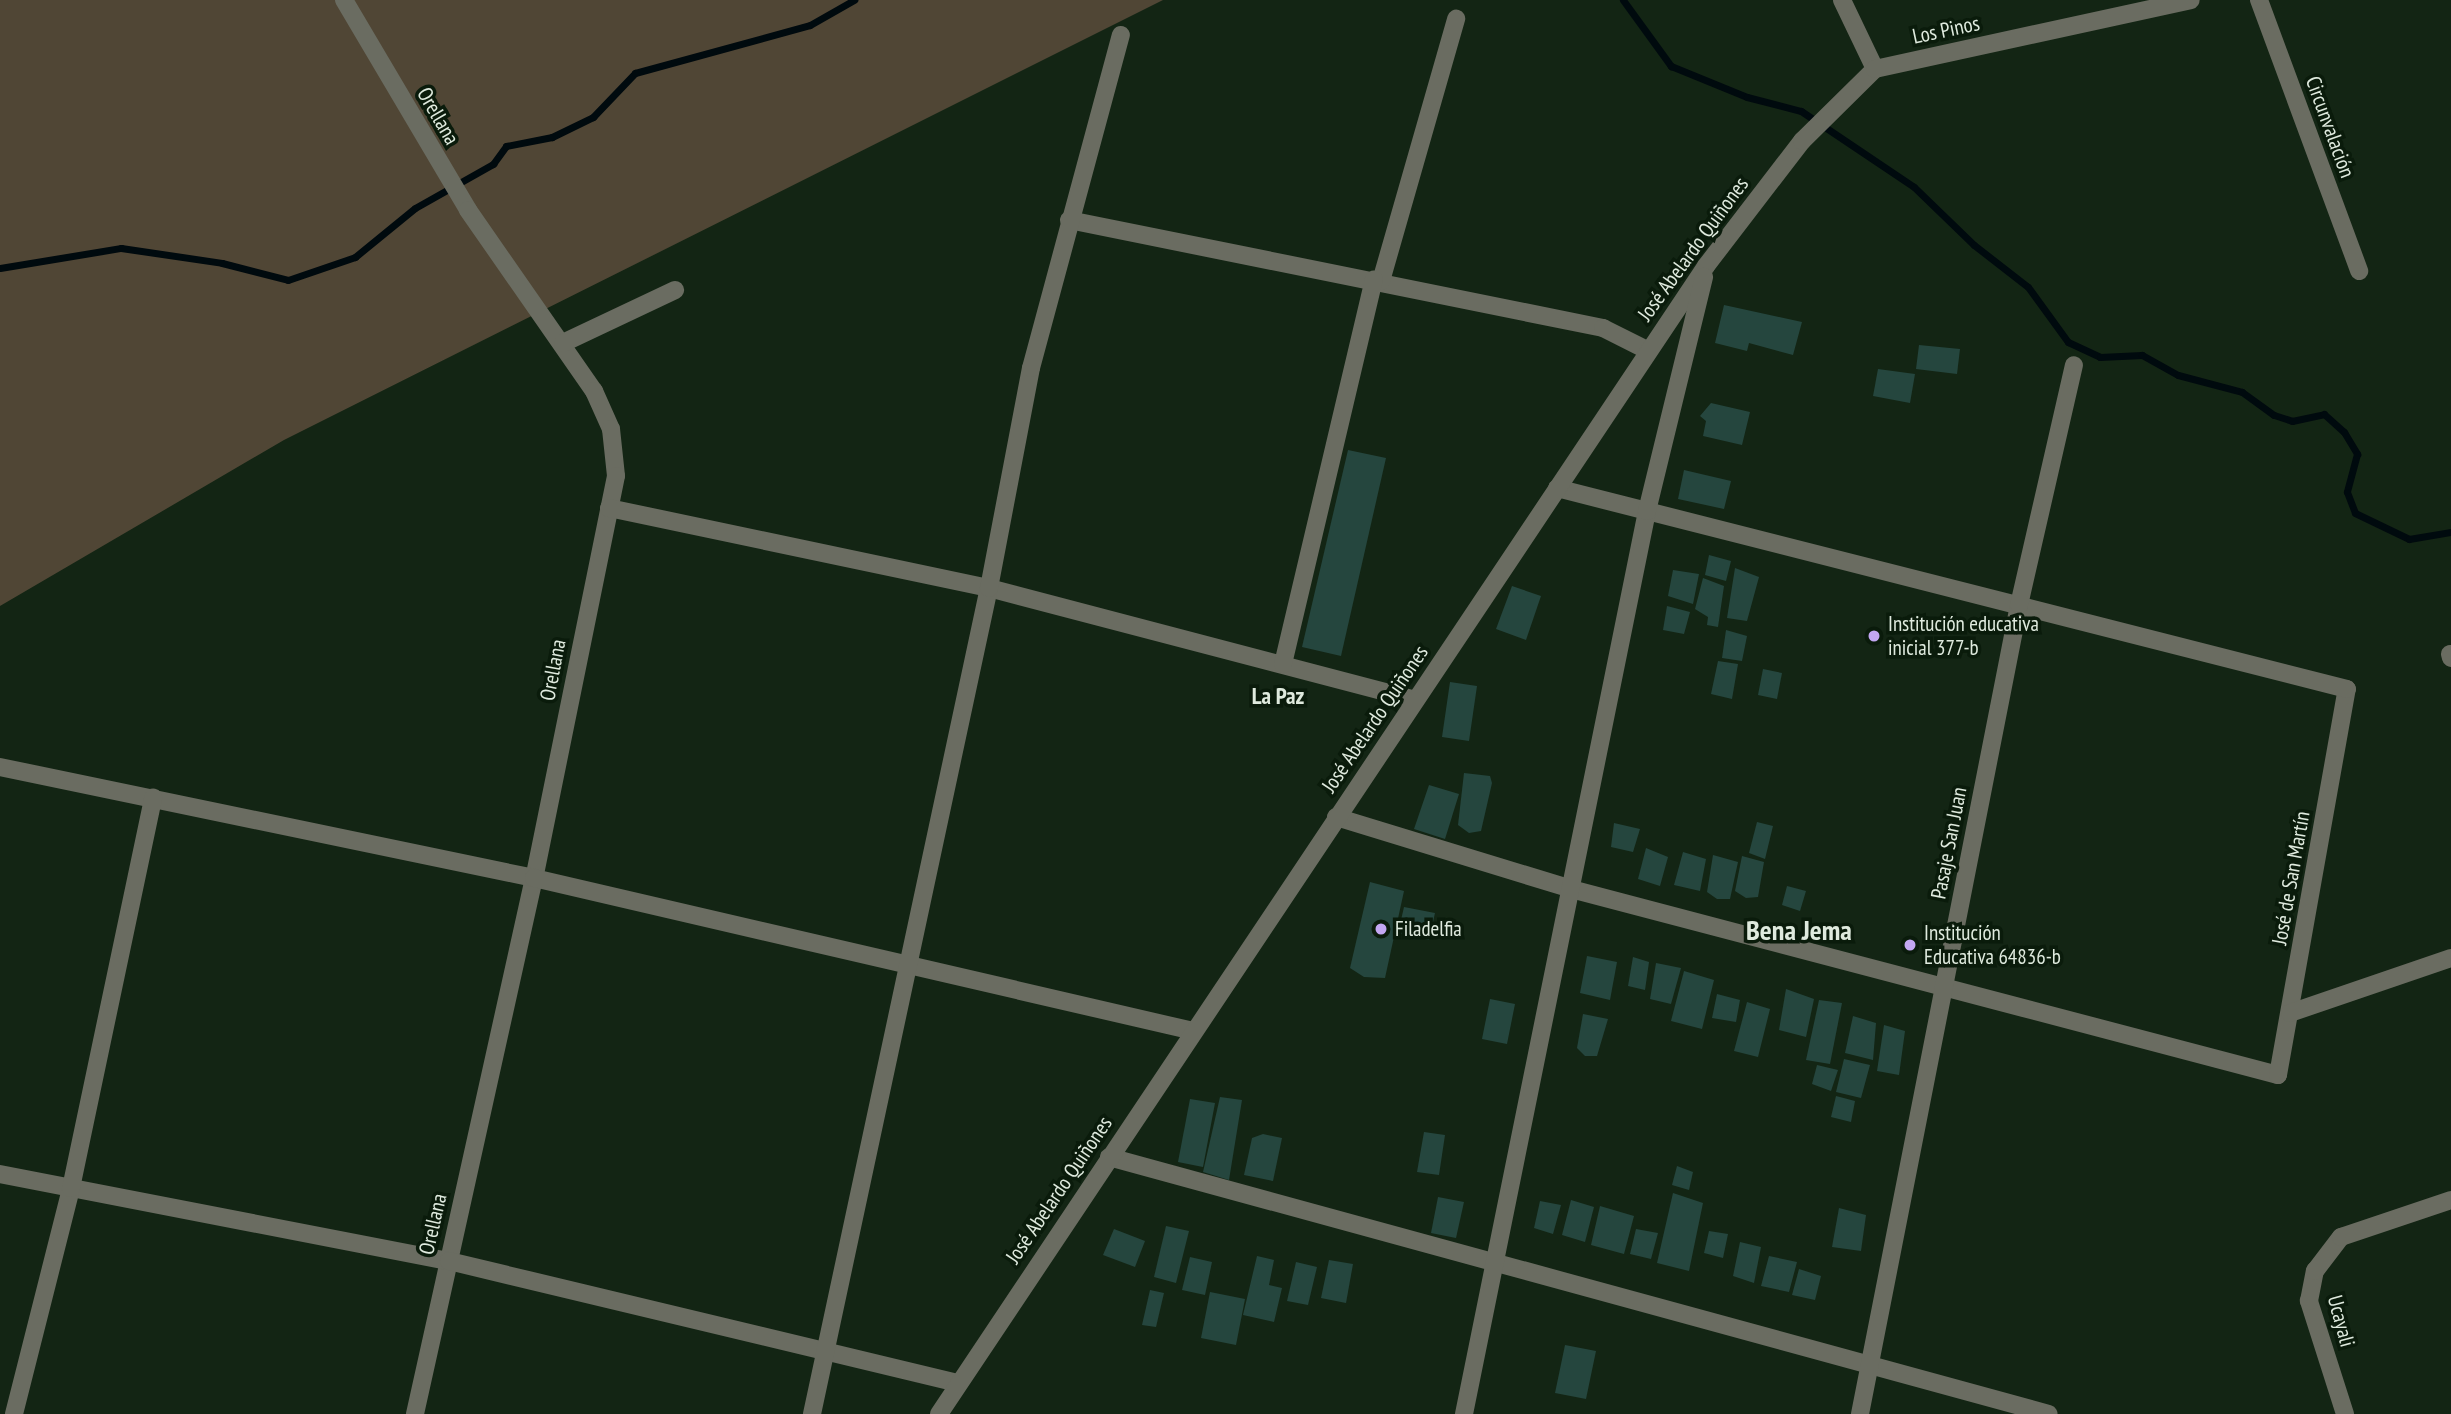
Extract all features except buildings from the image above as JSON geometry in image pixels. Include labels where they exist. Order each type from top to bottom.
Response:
[{"type":"street","name":"Orellana","points":[[344,0],[468,211],[563,343],[611,429],[615,476],[534,878],[415,1414]]},
{"type":"street","points":[[1842,0],[1875,69]]},
{"type":"street","name":"Los Pinos","points":[[1875,69],[2191,0]]},
{"type":"street","name":"Circunvalación","points":[[2259,0],[2359,271]]},
{"type":"street","points":[[1283,664],[1377,281],[1456,19]]},
{"type":"street","points":[[812,1414],[989,588],[1031,368],[1121,35]]},
{"type":"street","name":"José Abelardo Quiñones","points":[[939,1414],[1706,266],[1802,141],[1844,96],[1875,69]]},
{"type":"street","points":[[1069,220],[1603,328],[1649,351]]},
{"type":"street","points":[[1464,1414],[1647,511],[1706,266]]},
{"type":"street","points":[[563,343],[675,290]]},
{"type":"street","name":"Pasaje San Juan","points":[[1860,1414],[1872,1365],[2019,605],[2074,365]]},
{"type":"street","points":[[1557,488],[2019,605]]},
{"type":"street","points":[[609,508],[989,588],[1415,700]]},
{"type":"street","name":"José de San Martín","points":[[1945,985],[2278,1075],[2347,689],[2019,605]]},
{"type":"street","points":[[0,767],[534,878],[907,962],[1193,1031]]},
{"type":"street","points":[[14,1414],[71,1188],[153,798]]},
{"type":"street","points":[[1336,817],[1572,889],[1945,985]]},
{"type":"street","points":[[2290,1013],[2451,958]]},
{"type":"street","points":[[1109,1157],[1496,1266],[2049,1414]]},
{"type":"street","points":[[0,1174],[449,1261],[958,1383]]},
{"type":"street","name":"Ucayali","points":[[2346,1414],[2309,1301],[2315,1271],[2341,1237],[2451,1200]]},
{"type":"shaded area","points":[[0,0],[1163,0],[284,440],[0,606]]},
{"type":"waterway","points":[[0,268],[121,248],[222,263],[288,280],[355,257],[415,208],[493,164],[506,146],[552,137],[593,117],[635,73],[810,25],[854,0]]},
{"type":"waterway","points":[[1623,0],[1671,66],[1747,97],[1801,111],[1914,187],[1974,245],[2028,287],[2068,342],[2100,357],[2142,355],[2178,375],[2242,392],[2274,415],[2292,421],[2324,414],[2344,432],[2357,454],[2347,492],[2355,513],[2409,539],[2451,532]]},
{"type":"place","name":"Institución educativa inicial 377-b","points":[[1874,636]]},
{"type":"place","name":"Filadelfia","points":[[1381,929]]},
{"type":"place","name":"Institución Educativa 64836-b","points":[[1910,945]]},
{"type":"district","name":"La Paz","points":[[1278,696]]},
{"type":"district","name":"Bena Jema","points":[[1799,930]]}]
